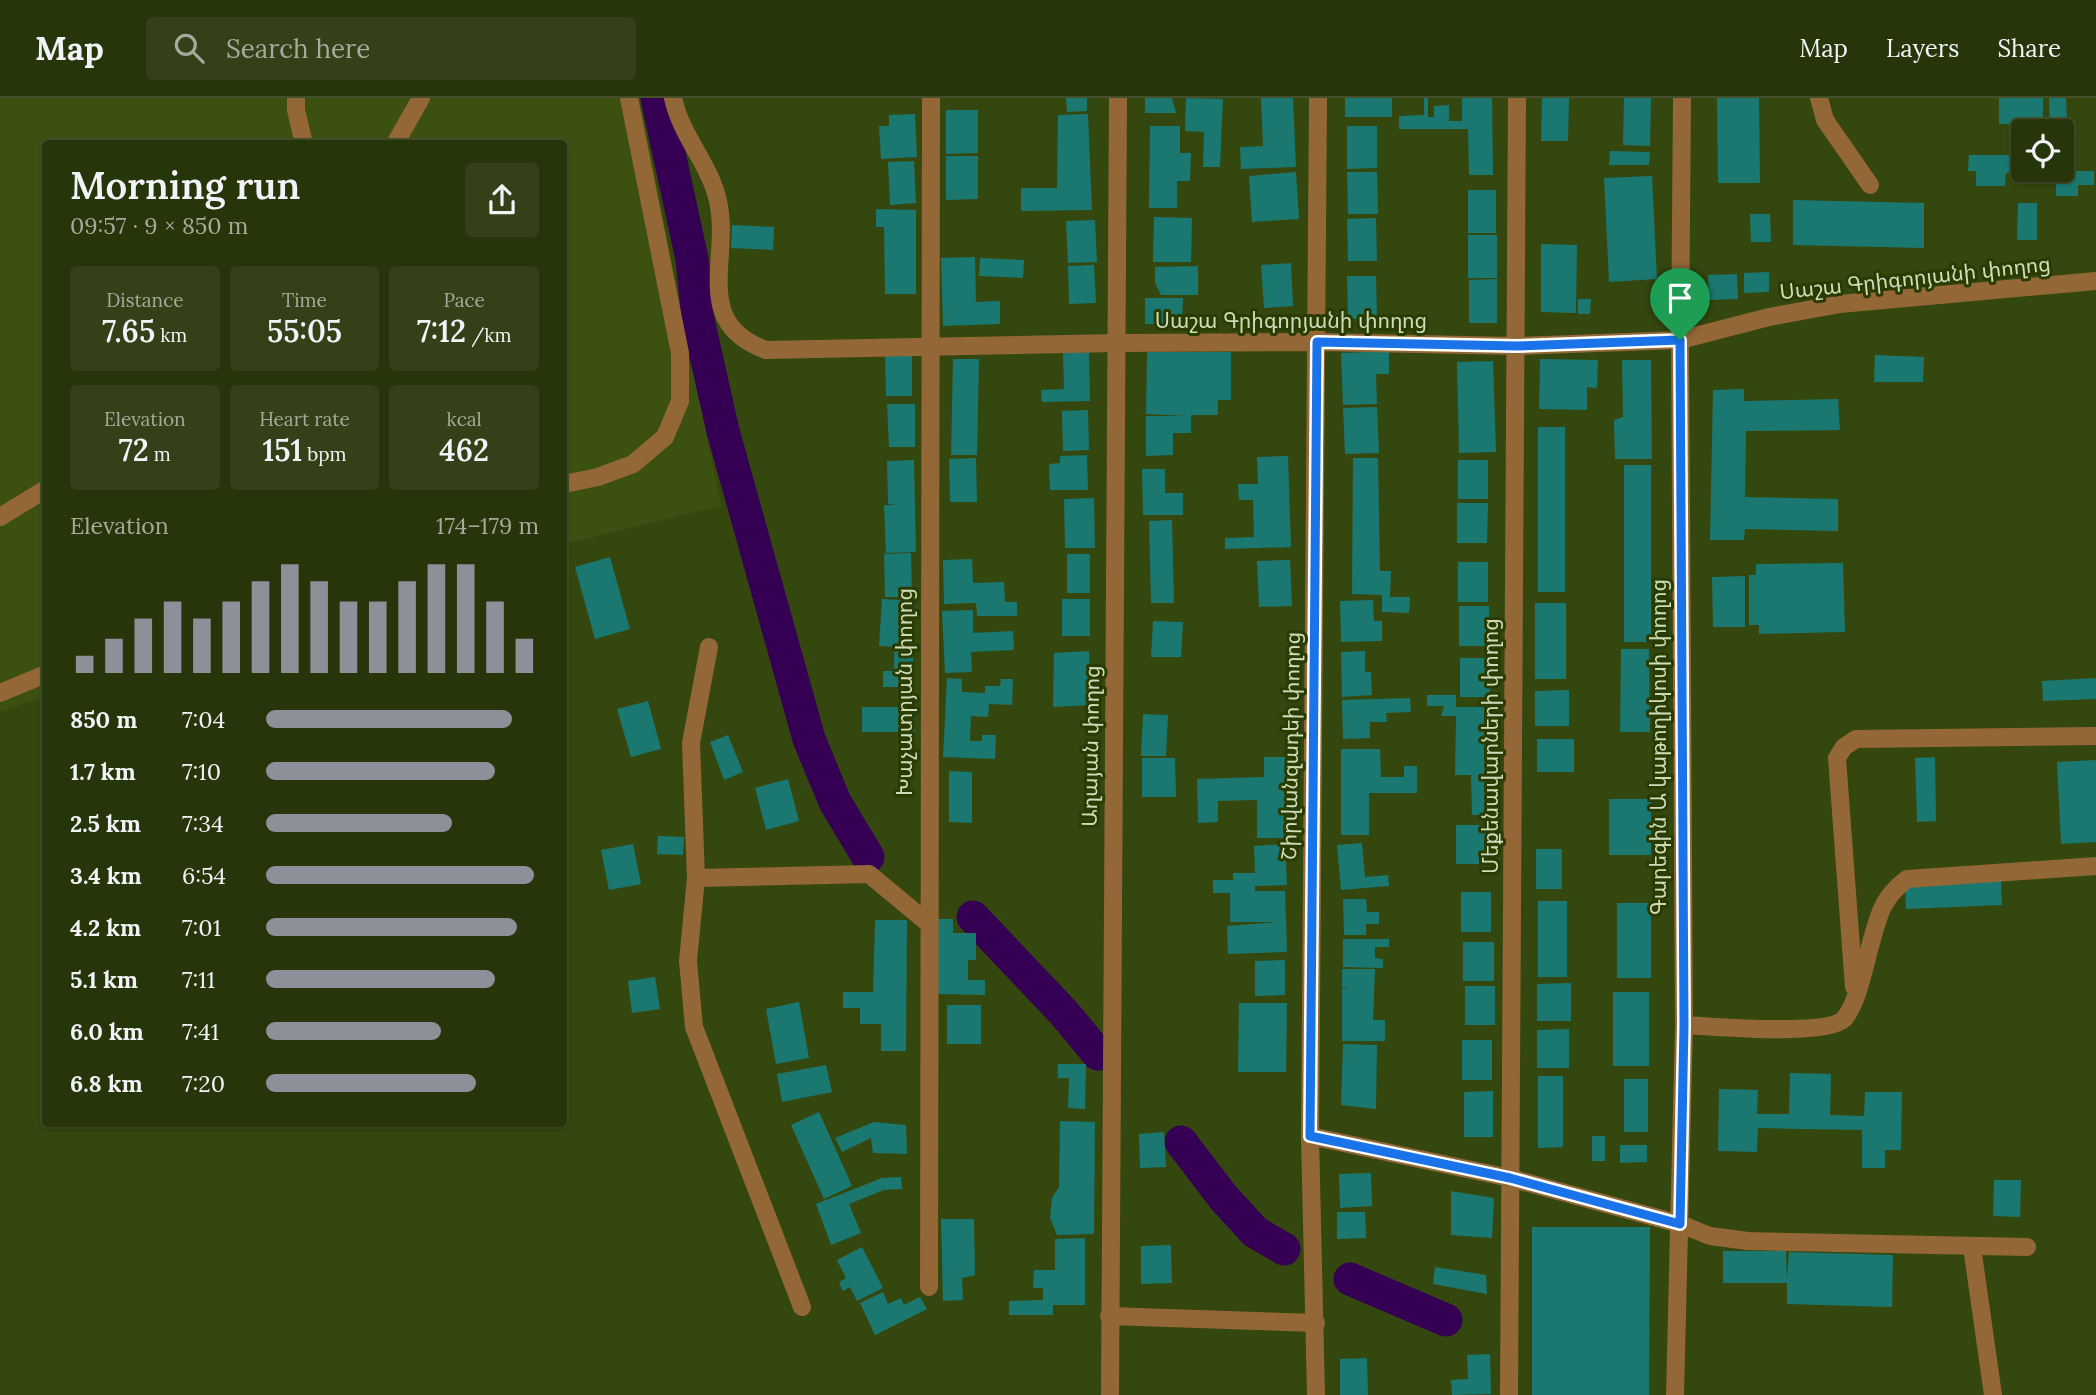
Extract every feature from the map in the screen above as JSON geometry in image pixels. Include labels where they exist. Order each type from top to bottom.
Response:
[{"type":"street","points":[[296,98],[303,140]]},
{"type":"street","points":[[397,140],[421,98]]},
{"type":"street","points":[[567,483],[598,477],[633,464],[665,437],[680,401],[680,353],[629,98]]},
{"type":"street","name":"Սաշա Գրիգորյանի փողոց","points":[[673,98],[686,136],[712,180],[719,203],[720,298],[723,315],[734,332],[749,343],[766,350],[1118,343],[1317,342],[1517,346],[1680,340],[1769,317],[1840,304],[2096,281]]},
{"type":"street","name":"Խաչատրյան փողոց","points":[[929,1287],[931,98]]},
{"type":"street","name":"Աղայան փողոց","points":[[1110,1395],[1118,98]]},
{"type":"street","name":"Շիրվանզադեի փողոց","points":[[1316,1395],[1310,1136],[1318,98]]},
{"type":"street","name":"Մեքենավարների փողոց","points":[[1509,1395],[1517,98]]},
{"type":"street","name":"Գարեգին Ա կաթողիկոսի փողոց","points":[[1675,1395],[1684,1025],[1680,340],[1682,98]]},
{"type":"street","points":[[1819,98],[1825,120],[1870,185]]},
{"type":"street","points":[[0,517],[42,491]]},
{"type":"street","points":[[709,648],[691,743],[696,878],[688,961],[694,1027],[802,1307]]},
{"type":"street","points":[[0,693],[42,676]]},
{"type":"street","points":[[1855,997],[1837,758],[1844,747],[1856,739],[2096,736]]},
{"type":"street","points":[[1684,1025],[1825,1028],[1843,1020],[1855,997],[1882,905],[1907,879],[2096,866]]},
{"type":"street","points":[[696,878],[869,874],[928,923]]},
{"type":"street","points":[[1310,1136],[1510,1178],[1680,1224],[1710,1236],[1748,1241],[2027,1247]]},
{"type":"street","points":[[1972,1247],[1993,1395]]},
{"type":"street","points":[[1109,1315],[1316,1323]]},
{"type":"shaded area","points":[[0,98],[639,98],[721,506],[567,543],[567,140],[42,140],[42,697],[0,712]]},
{"type":"building","points":[[1066,98],[1087,98],[1087,111],[1067,112]]},
{"type":"building","points":[[1145,98],[1172,98],[1176,113],[1145,113]]},
{"type":"building","points":[[1186,98],[1223,99],[1220,167],[1203,167],[1204,132],[1185,131]]},
{"type":"building","points":[[1261,98],[1293,98],[1296,167],[1241,169],[1240,147],[1263,146]]},
{"type":"building","points":[[1345,98],[1392,98],[1392,117],[1345,117]]},
{"type":"building","points":[[1424,98],[1428,98],[1428,117],[1434,117],[1434,106],[1449,105],[1449,121],[1462,121],[1462,98],[1492,98],[1493,175],[1469,175],[1468,129],[1399,129],[1399,116],[1424,115]]},
{"type":"building","points":[[1542,98],[1569,98],[1568,141],[1541,141]]},
{"type":"building","points":[[1624,98],[1651,98],[1650,146],[1623,145]]},
{"type":"building","points":[[1717,98],[1759,98],[1760,183],[1718,183]]},
{"type":"building","points":[[1999,98],[2043,98],[2043,119],[2011,119],[2011,124],[1999,124]]},
{"type":"building","points":[[2049,98],[2066,98],[2067,119],[2050,119]]},
{"type":"building","points":[[946,110],[978,110],[978,153],[946,154]]},
{"type":"building","points":[[915,114],[917,157],[881,159],[879,126],[889,126],[889,115]]},
{"type":"building","points":[[1088,114],[1092,210],[1021,211],[1021,188],[1057,188],[1058,115]]},
{"type":"building","points":[[1150,126],[1180,126],[1180,153],[1191,153],[1190,181],[1177,181],[1177,208],[1149,208]]},
{"type":"building","points":[[1347,126],[1377,126],[1377,168],[1347,169]]},
{"type":"building","points":[[2075,141],[2076,171],[2094,171],[2094,185],[2078,185],[2078,196],[2056,196],[2056,182],[2074,182]]},
{"type":"building","points":[[1610,151],[1650,152],[1649,165],[1609,165]]},
{"type":"building","points":[[1969,155],[2011,155],[2011,173],[2006,173],[2005,186],[1976,186],[1976,171],[1968,171]]},
{"type":"building","points":[[946,156],[978,156],[978,199],[946,200]]},
{"type":"building","points":[[914,161],[916,203],[890,205],[888,162]]},
{"type":"building","points":[[1296,172],[1299,219],[1252,222],[1249,176]]},
{"type":"building","points":[[1347,172],[1377,172],[1378,214],[1348,214]]},
{"type":"building","points":[[1652,176],[1657,279],[1609,282],[1604,178]]},
{"type":"building","points":[[1468,190],[1496,190],[1496,233],[1468,233]]},
{"type":"building","points":[[1793,200],[1924,203],[1924,248],[1793,245]]},
{"type":"building","points":[[2018,203],[2037,203],[2037,240],[2017,240]]},
{"type":"building","points":[[876,209],[916,210],[916,294],[885,294],[884,227],[876,227]]},
{"type":"building","points":[[1750,214],[1770,214],[1771,242],[1751,242]]},
{"type":"building","points":[[1154,217],[1192,218],[1191,262],[1153,262]]},
{"type":"building","points":[[1376,218],[1377,261],[1348,261],[1347,219]]},
{"type":"building","points":[[1095,220],[1097,262],[1068,263],[1066,221]]},
{"type":"building","points":[[732,225],[774,227],[773,250],[731,248]]},
{"type":"building","points":[[1468,235],[1497,235],[1497,278],[1468,278]]},
{"type":"building","points":[[1541,244],[1577,245],[1576,313],[1541,312]]},
{"type":"building","points":[[975,257],[976,302],[1000,301],[1000,324],[943,326],[941,258]]},
{"type":"building","points":[[980,258],[1024,260],[1023,278],[979,276]]},
{"type":"building","points":[[1291,263],[1293,306],[1264,308],[1261,265]]},
{"type":"building","points":[[1094,265],[1096,303],[1069,304],[1068,266]]},
{"type":"building","points":[[1198,266],[1198,295],[1161,295],[1155,283],[1155,267]]},
{"type":"building","points":[[1769,272],[1769,292],[1744,293],[1744,273]]},
{"type":"building","points":[[1737,274],[1738,299],[1709,300],[1708,275]]},
{"type":"building","points":[[1347,276],[1376,276],[1377,318],[1348,319]]},
{"type":"building","points":[[1497,279],[1497,323],[1469,323],[1469,280]]},
{"type":"building","points":[[1145,298],[1183,298],[1182,325],[1145,324]]},
{"type":"building","points":[[1578,299],[1591,299],[1590,314],[1578,314]]},
{"type":"building","points":[[1389,351],[1389,374],[1376,374],[1377,404],[1343,405],[1341,353]]},
{"type":"building","points":[[912,352],[912,396],[886,396],[885,353]]},
{"type":"building","points":[[1089,352],[1090,401],[1042,402],[1041,390],[1064,389],[1063,353]]},
{"type":"building","points":[[1147,352],[1231,352],[1231,400],[1218,400],[1218,415],[1191,415],[1191,433],[1173,433],[1173,455],[1146,456],[1146,416],[1187,416],[1146,414]]},
{"type":"building","points":[[1875,355],[1924,357],[1923,382],[1874,382]]},
{"type":"building","points":[[953,359],[979,359],[977,455],[951,455]]},
{"type":"building","points":[[1540,359],[1598,360],[1597,388],[1587,387],[1587,410],[1539,409]]},
{"type":"building","points":[[1622,360],[1651,360],[1652,459],[1615,459],[1614,420],[1623,417]]},
{"type":"building","points":[[1493,361],[1496,452],[1459,453],[1457,362]]},
{"type":"building","points":[[1744,389],[1744,401],[1838,399],[1840,430],[1746,431],[1745,497],[1838,499],[1838,531],[1745,529],[1744,540],[1710,540],[1713,390]]},
{"type":"building","points":[[887,404],[915,404],[915,447],[889,447]]},
{"type":"building","points":[[1377,407],[1379,453],[1345,454],[1343,408]]},
{"type":"building","points":[[1088,410],[1089,450],[1063,451],[1062,411]]},
{"type":"building","points":[[1538,427],[1565,427],[1565,592],[1538,592]]},
{"type":"building","points":[[1087,455],[1088,490],[1050,490],[1049,464],[1060,463],[1060,456]]},
{"type":"building","points":[[1288,456],[1291,547],[1225,549],[1225,538],[1254,537],[1253,500],[1239,500],[1238,484],[1258,484],[1257,457]]},
{"type":"building","points":[[976,458],[977,502],[950,502],[949,459]]},
{"type":"building","points":[[1353,458],[1378,458],[1380,571],[1391,571],[1390,597],[1410,597],[1409,613],[1382,612],[1382,595],[1352,594]]},
{"type":"building","points":[[914,460],[916,552],[886,553],[884,505],[897,505],[888,504],[887,461]]},
{"type":"building","points":[[1458,460],[1488,460],[1488,499],[1458,499]]},
{"type":"building","points":[[1624,465],[1651,465],[1651,642],[1624,642]]},
{"type":"building","points":[[1142,469],[1165,469],[1165,493],[1183,493],[1183,515],[1143,515]]},
{"type":"building","points":[[1094,498],[1095,548],[1065,548],[1064,499]]},
{"type":"building","points":[[1457,503],[1488,503],[1487,543],[1457,543]]},
{"type":"building","points":[[1172,520],[1174,603],[1151,603],[1149,521]]},
{"type":"building","points":[[911,553],[912,597],[885,597],[884,554]]},
{"type":"building","points":[[1067,554],[1090,554],[1090,593],[1067,593]]},
{"type":"building","points":[[610,557],[630,629],[595,639],[575,567]]},
{"type":"building","points":[[972,559],[973,583],[1004,582],[1005,602],[1017,602],[1017,616],[977,616],[976,603],[944,604],[943,560]]},
{"type":"building","points":[[1290,560],[1292,606],[1259,607],[1257,561]]},
{"type":"building","points":[[1458,562],[1488,562],[1488,602],[1458,602]]},
{"type":"building","points":[[1843,563],[1845,632],[1759,634],[1759,625],[1749,625],[1749,575],[1756,575],[1756,564]]},
{"type":"building","points":[[1745,576],[1745,627],[1713,627],[1712,577]]},
{"type":"building","points":[[882,599],[915,601],[913,648],[879,646]]},
{"type":"building","points":[[1062,599],[1090,599],[1090,636],[1062,636]]},
{"type":"building","points":[[1373,600],[1374,621],[1382,621],[1382,641],[1341,642],[1340,601]]},
{"type":"building","points":[[1535,603],[1566,603],[1566,679],[1535,679]]},
{"type":"building","points":[[1459,606],[1489,606],[1489,646],[1459,646]]},
{"type":"building","points":[[973,610],[973,633],[1013,631],[1014,650],[971,652],[972,672],[945,673],[942,611]]},
{"type":"building","points":[[1153,621],[1183,622],[1181,657],[1151,657]]},
{"type":"building","points":[[1621,649],[1649,649],[1650,732],[1620,732]]},
{"type":"building","points":[[894,651],[913,651],[913,687],[883,687],[883,671],[894,671]]},
{"type":"building","points":[[1089,651],[1091,705],[1053,707],[1054,653]]},
{"type":"building","points":[[1365,651],[1365,672],[1371,672],[1372,695],[1342,697],[1341,652]]},
{"type":"building","points":[[1460,658],[1490,658],[1490,697],[1460,697]]},
{"type":"building","points":[[947,678],[962,679],[962,692],[985,693],[985,686],[1000,686],[1001,679],[1013,679],[1012,705],[989,704],[988,717],[971,716],[970,741],[982,741],[982,735],[996,735],[995,759],[943,757]]},
{"type":"building","points":[[2096,678],[2096,699],[2043,701],[2042,681]]},
{"type":"building","points":[[1569,690],[1569,726],[1535,726],[1535,691]]},
{"type":"building","points":[[1427,695],[1456,695],[1456,707],[1484,707],[1486,815],[1472,815],[1471,775],[1455,775],[1456,716],[1441,716],[1444,706],[1427,706]]},
{"type":"building","points":[[1410,698],[1411,712],[1386,713],[1387,722],[1370,722],[1370,738],[1343,739],[1342,700]]},
{"type":"building","points":[[648,701],[661,749],[631,757],[617,709]]},
{"type":"building","points":[[862,707],[915,707],[915,732],[862,732]]},
{"type":"building","points":[[1143,714],[1168,715],[1166,756],[1141,756]]},
{"type":"building","points":[[728,735],[743,772],[724,780],[710,742]]},
{"type":"building","points":[[1537,739],[1574,739],[1574,772],[1537,772]]},
{"type":"building","points":[[1341,749],[1380,749],[1381,777],[1404,777],[1404,766],[1417,766],[1417,793],[1369,793],[1369,835],[1341,835]]},
{"type":"building","points":[[1264,757],[1288,757],[1288,838],[1257,838],[1257,800],[1218,801],[1218,822],[1198,823],[1197,779],[1264,777]]},
{"type":"building","points":[[1935,757],[1936,821],[1917,822],[1915,758]]},
{"type":"building","points":[[1142,758],[1175,758],[1176,797],[1142,797]]},
{"type":"building","points":[[2096,760],[2096,842],[2061,844],[2057,762]]},
{"type":"building","points":[[949,771],[972,772],[972,823],[949,822]]},
{"type":"building","points":[[788,779],[799,821],[766,830],[755,788]]},
{"type":"building","points":[[1609,799],[1651,799],[1651,855],[1609,855]]},
{"type":"building","points":[[1456,825],[1486,825],[1486,864],[1456,864]]},
{"type":"building","points":[[658,836],[684,837],[683,855],[657,854]]},
{"type":"building","points":[[1362,843],[1365,877],[1388,875],[1389,886],[1341,890],[1337,845]]},
{"type":"building","points":[[633,844],[641,884],[609,890],[601,850]]},
{"type":"building","points":[[1285,844],[1287,885],[1255,886],[1255,891],[1285,891],[1287,952],[1228,954],[1227,926],[1277,922],[1230,922],[1230,893],[1213,893],[1213,880],[1233,880],[1233,873],[1255,873],[1254,846]]},
{"type":"building","points":[[1536,849],[1562,849],[1562,889],[1536,889]]},
{"type":"building","points":[[2001,880],[2002,905],[1906,909],[1905,884]]},
{"type":"building","points":[[1461,892],[1491,892],[1491,932],[1461,932]]},
{"type":"building","points":[[1343,899],[1366,899],[1367,912],[1379,912],[1379,924],[1366,924],[1366,935],[1344,935]]},
{"type":"building","points":[[1538,901],[1567,901],[1567,977],[1538,977]]},
{"type":"building","points":[[1617,903],[1651,903],[1651,978],[1617,978]]},
{"type":"building","points":[[938,919],[953,919],[953,933],[976,933],[976,960],[968,960],[968,980],[985,980],[985,995],[937,994]]},
{"type":"building","points":[[875,920],[907,920],[906,1051],[881,1051],[881,1024],[860,1024],[860,1008],[843,1008],[843,992],[873,992]]},
{"type":"building","points":[[1343,939],[1389,939],[1389,947],[1375,947],[1375,958],[1383,959],[1383,968],[1343,967]]},
{"type":"building","points":[[1463,942],[1494,942],[1494,981],[1463,981]]},
{"type":"building","points":[[1285,960],[1285,995],[1255,996],[1255,961]]},
{"type":"building","points":[[1342,969],[1375,969],[1373,1020],[1385,1020],[1385,1041],[1342,1041],[1342,988],[1350,988],[1342,987]]},
{"type":"building","points":[[655,977],[660,1009],[632,1013],[628,981]]},
{"type":"building","points":[[1571,983],[1571,1021],[1537,1021],[1537,984]]},
{"type":"building","points":[[1465,986],[1495,986],[1495,1025],[1465,1025]]},
{"type":"building","points":[[1613,992],[1649,992],[1649,1066],[1613,1066]]},
{"type":"building","points":[[799,1002],[809,1058],[776,1064],[766,1009]]},
{"type":"building","points":[[1239,1003],[1287,1003],[1286,1072],[1238,1072]]},
{"type":"building","points":[[947,1005],[981,1005],[981,1044],[947,1044]]},
{"type":"building","points":[[1569,1029],[1569,1068],[1537,1068],[1537,1030]]},
{"type":"building","points":[[1462,1040],[1492,1040],[1492,1080],[1462,1080]]},
{"type":"building","points":[[1343,1044],[1377,1045],[1376,1109],[1341,1105]]},
{"type":"building","points":[[1058,1064],[1086,1064],[1085,1109],[1068,1108],[1069,1078],[1058,1078]]},
{"type":"building","points":[[826,1065],[832,1092],[782,1102],[777,1074]]},
{"type":"building","points":[[1790,1073],[1831,1074],[1830,1115],[1864,1116],[1865,1092],[1902,1092],[1901,1150],[1885,1150],[1885,1168],[1862,1168],[1862,1130],[1758,1128],[1757,1152],[1718,1151],[1719,1089],[1758,1090],[1757,1114],[1789,1114]]},
{"type":"building","points":[[1538,1076],[1563,1076],[1563,1147],[1538,1148]]},
{"type":"building","points":[[1624,1079],[1648,1079],[1648,1132],[1624,1132]]},
{"type":"building","points":[[1493,1091],[1493,1137],[1464,1137],[1464,1092]]},
{"type":"building","points":[[819,1112],[852,1186],[824,1199],[791,1125]]},
{"type":"building","points":[[1060,1121],[1095,1122],[1094,1234],[1057,1235],[1050,1218],[1052,1198],[1059,1187]]},
{"type":"building","points":[[874,1122],[906,1125],[907,1154],[873,1153],[871,1138],[842,1152],[835,1138]]},
{"type":"building","points":[[1164,1132],[1166,1167],[1140,1168],[1139,1134]]},
{"type":"building","points":[[1592,1136],[1605,1136],[1605,1161],[1592,1161]]},
{"type":"building","points":[[1620,1145],[1647,1145],[1647,1162],[1620,1163]]},
{"type":"building","points":[[1371,1173],[1372,1206],[1340,1208],[1339,1174]]},
{"type":"building","points":[[901,1177],[902,1189],[884,1190],[849,1204],[861,1233],[831,1245],[816,1204],[882,1178]]},
{"type":"building","points":[[1994,1180],[2021,1180],[2020,1217],[1993,1216]]},
{"type":"building","points":[[1451,1191],[1494,1198],[1492,1238],[1451,1235]]},
{"type":"building","points":[[1337,1212],[1365,1212],[1366,1238],[1337,1239]]},
{"type":"building","points":[[941,1219],[974,1219],[975,1275],[962,1278],[963,1300],[943,1301]]},
{"type":"building","points":[[1532,1227],[1650,1227],[1649,1395],[1532,1395]]},
{"type":"building","points":[[1085,1238],[1085,1305],[1053,1305],[1053,1315],[1009,1315],[1009,1301],[1043,1300],[1043,1288],[1033,1288],[1034,1270],[1055,1270],[1055,1239]]},
{"type":"building","points":[[1171,1245],[1172,1283],[1141,1284],[1141,1246]]},
{"type":"building","points":[[862,1247],[883,1288],[857,1301],[850,1287],[843,1291],[839,1282],[846,1278],[837,1260]]},
{"type":"building","points":[[1723,1251],[1786,1251],[1787,1279],[1789,1252],[1893,1255],[1892,1307],[1787,1304],[1787,1283],[1723,1283]]},
{"type":"building","points":[[1435,1267],[1486,1275],[1487,1294],[1433,1284]]},
{"type":"building","points":[[883,1292],[888,1304],[901,1298],[904,1305],[920,1297],[927,1309],[875,1335],[860,1303]]},
{"type":"building","points":[[1490,1354],[1491,1394],[1452,1395],[1451,1380],[1468,1379],[1467,1355]]},
{"type":"building","points":[[1367,1358],[1368,1395],[1340,1395],[1340,1359]]},
{"type":"waterway","points":[[657,98],[692,259],[698,320],[723,431],[809,739],[835,802],[868,857]]},
{"type":"waterway","points":[[973,917],[1064,1013],[1098,1054]]},
{"type":"waterway","points":[[1181,1142],[1223,1197],[1255,1232],[1284,1249]]},
{"type":"waterway","points":[[1350,1279],[1446,1320]]},
{"type":"route","points":[[1680,340],[1684,1025],[1680,1224],[1510,1178],[1310,1136],[1317,342],[1517,346],[1680,340]]}]
